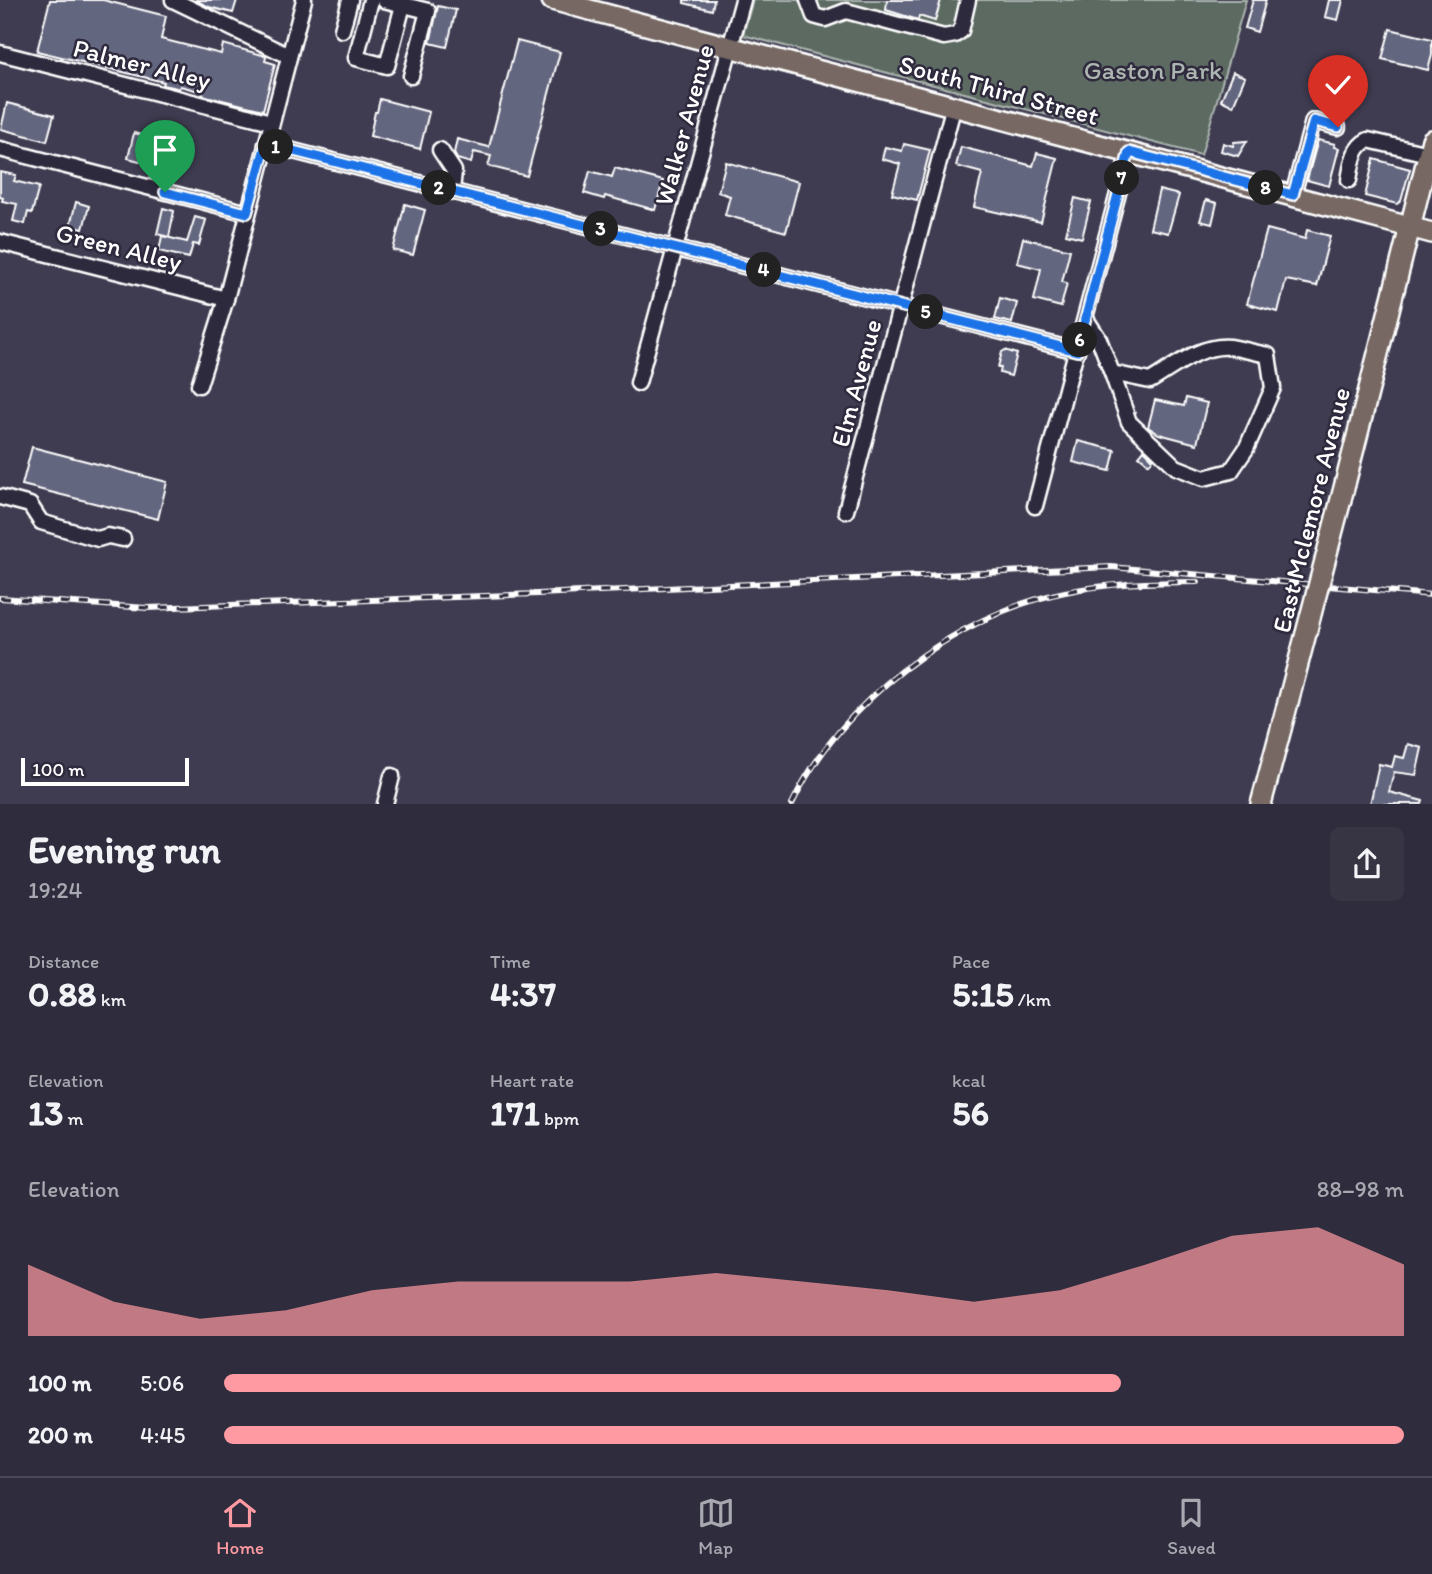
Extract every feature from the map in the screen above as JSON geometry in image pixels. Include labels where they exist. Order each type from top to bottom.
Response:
[{"type":"main road","name":"South Third Street","points":[[552,0],[1432,233]]},
{"type":"main road","points":[[1409,228],[1430,147]]},
{"type":"main road","name":"East Mclemore Avenue","points":[[1261,804],[1409,228]]},
{"type":"street","points":[[173,0],[289,55]]},
{"type":"street","points":[[198,385],[226,299],[304,0]]},
{"type":"street","points":[[342,30],[350,0]]},
{"type":"street","points":[[370,0],[356,58],[387,66],[403,5]]},
{"type":"street","points":[[384,0],[428,11],[411,76]]},
{"type":"street","name":"Walker Avenue","points":[[638,383],[743,0]]},
{"type":"street","points":[[808,0],[814,16],[825,19],[843,6],[944,37],[955,36],[961,31],[968,0]]},
{"type":"street","name":"Palmer Alley","points":[[0,52],[271,122]]},
{"type":"street","name":"Elm Avenue","points":[[846,511],[954,105]]},
{"type":"street","points":[[1293,195],[1314,121],[1338,127]]},
{"type":"street","points":[[1349,180],[1356,150],[1368,139],[1430,147]]},
{"type":"street","points":[[266,144],[1077,351]]},
{"type":"street","points":[[0,149],[247,213]]},
{"type":"street","points":[[440,150],[454,171],[452,191]]},
{"type":"street","points":[[1035,506],[1129,152]]},
{"type":"street","name":"Green Alley","points":[[0,242],[226,299]]},
{"type":"street","points":[[1086,319],[1099,339],[1129,422],[1176,467],[1203,478],[1231,471],[1246,449],[1273,388],[1268,355],[1229,347],[1211,348],[1201,352],[1150,382],[1112,373]]},
{"type":"street","points":[[0,496],[30,505],[41,522],[98,539],[108,536],[123,539]]},
{"type":"street","points":[[385,804],[392,776]]},
{"type":"green space","name":"Gaston Park","points":[[753,0],[1246,0],[1201,155],[743,35]]},
{"type":"building","points":[[50,0],[103,0],[166,16],[161,39],[221,54],[223,44],[266,56],[265,61],[275,64],[263,110],[202,95],[203,92],[180,86],[179,89],[163,85],[164,82],[37,51]]},
{"type":"building","points":[[195,0],[237,0],[233,13]]},
{"type":"building","points":[[684,0],[714,0],[712,10],[684,3]]},
{"type":"building","points":[[887,0],[941,0],[935,21],[919,16],[918,20],[886,10]]},
{"type":"building","points":[[1253,0],[1266,0],[1257,32],[1245,28]]},
{"type":"building","points":[[1329,0],[1343,0],[1338,20],[1325,17]]},
{"type":"building","points":[[438,6],[456,10],[447,47],[430,43]]},
{"type":"building","points":[[1390,29],[1432,39],[1428,70],[1382,59]]},
{"type":"building","points":[[517,41],[560,52],[527,176],[488,166],[491,156],[474,152],[471,163],[457,159],[454,153],[457,139],[489,147]]},
{"type":"building","points":[[1233,72],[1245,77],[1233,106],[1221,100]]},
{"type":"building","points":[[380,99],[429,112],[420,149],[370,136]]},
{"type":"building","points":[[7,103],[54,115],[47,141],[1,129]]},
{"type":"building","points":[[134,133],[161,140],[155,165],[128,158]]},
{"type":"building","points":[[1318,140],[1335,144],[1334,147],[1339,148],[1329,186],[1307,180]]},
{"type":"building","points":[[1247,141],[1238,156],[1221,151],[1223,143],[1233,146],[1234,142]]},
{"type":"building","points":[[904,144],[930,150],[917,200],[892,194],[900,164],[882,159],[885,147],[902,151]]},
{"type":"building","points":[[961,147],[1033,166],[1037,153],[1057,158],[1041,222],[974,207],[982,173],[956,166]]},
{"type":"building","points":[[1374,159],[1410,169],[1401,201],[1397,204],[1365,196]]},
{"type":"building","points":[[726,162],[799,182],[786,232],[725,215],[730,196],[718,192]]},
{"type":"building","points":[[615,168],[663,181],[655,210],[584,193],[590,171],[612,177]]},
{"type":"building","points":[[0,172],[16,175],[14,181],[39,187],[32,213],[28,212],[25,224],[13,221],[17,204],[2,201],[3,198],[0,197]]},
{"type":"building","points":[[1159,190],[1179,195],[1168,233],[1150,229]]},
{"type":"building","points":[[1075,198],[1091,202],[1082,238],[1066,234]]},
{"type":"building","points":[[1206,200],[1217,203],[1212,224],[1200,221]]},
{"type":"building","points":[[76,202],[89,206],[83,229],[70,226]]},
{"type":"building","points":[[405,204],[425,210],[413,255],[393,250]]},
{"type":"building","points":[[163,208],[174,211],[169,237],[157,234]]},
{"type":"building","points":[[195,217],[206,220],[199,245],[193,244],[189,258],[159,251],[162,236],[187,242]]},
{"type":"building","points":[[1267,229],[1305,239],[1307,230],[1330,236],[1317,286],[1286,280],[1278,312],[1247,304]]},
{"type":"building","points":[[1023,238],[1070,250],[1062,282],[1067,283],[1061,307],[1034,300],[1041,269],[1017,263]]},
{"type":"building","points":[[1000,298],[1017,303],[1012,323],[995,319]]},
{"type":"building","points":[[1005,350],[1017,354],[1011,376],[1000,373],[1001,367],[998,367]]},
{"type":"building","points":[[1186,398],[1207,403],[1197,444],[1159,434],[1148,427],[1155,400],[1184,406]]},
{"type":"building","points":[[1078,441],[1115,450],[1110,471],[1073,462]]},
{"type":"building","points":[[32,447],[167,482],[158,519],[22,485]]},
{"type":"building","points":[[1144,450],[1153,459],[1149,464],[1139,456]]},
{"type":"building","points":[[1408,744],[1422,748],[1416,775],[1394,772],[1389,792],[1423,801],[1422,804],[1370,804],[1379,764],[1392,767],[1395,756],[1404,758]]},
{"type":"railway","points":[[0,598],[147,608],[538,594],[1111,567],[1432,595]]},
{"type":"railway","points":[[792,804],[813,767],[839,731],[870,698],[905,668],[943,642],[983,620],[1024,603],[1065,592],[1131,584],[1198,582]]},
{"type":"route","points":[[165,192],[247,213],[266,144],[1077,351],[1129,152],[1293,195],[1314,121],[1338,127]]}]
